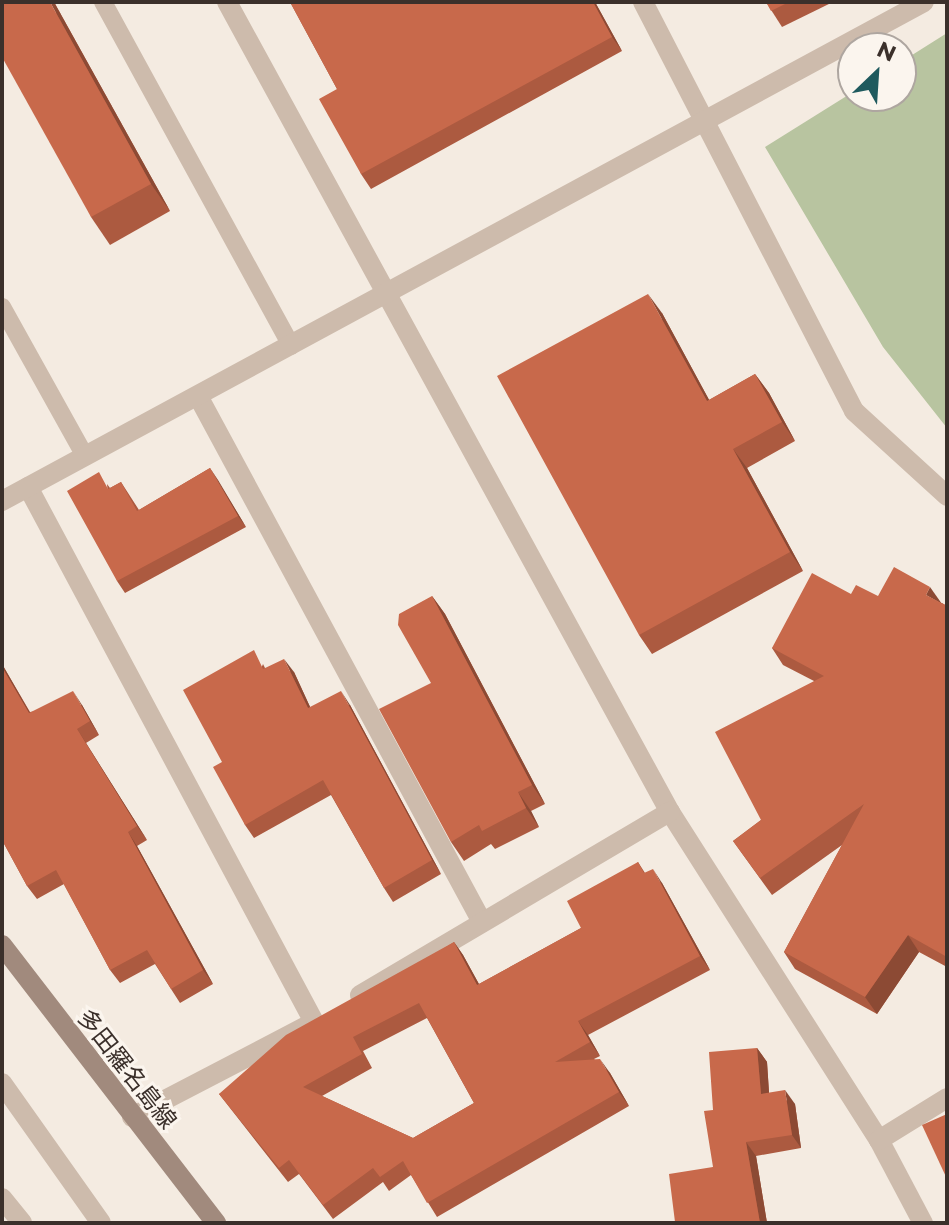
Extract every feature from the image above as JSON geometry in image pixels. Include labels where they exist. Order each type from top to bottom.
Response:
[{"type":"main road","name":"多田羅名島線","points":[[2,945],[216,1223]]},
{"type":"street","points":[[227,2],[670,812],[879,1140],[923,1223]]},
{"type":"street","points":[[643,2],[709,121],[854,411],[947,496]]},
{"type":"street","points":[[2,501],[924,2]]},
{"type":"street","points":[[198,396],[482,922]]},
{"type":"street","points":[[28,487],[314,1022]]},
{"type":"street","points":[[132,1117],[314,1022],[670,812]]},
{"type":"street","points":[[2,1083],[101,1223]]},
{"type":"street","points":[[879,1140],[947,1098]]},
{"type":"street","points":[[2,1198],[22,1223]]},
{"type":"lane","points":[[103,2],[291,346]]},
{"type":"lane","points":[[2,307],[85,456]]},
{"type":"green space","points":[[947,33],[947,428],[883,347],[765,147],[837,102],[837,112],[917,112],[917,52]]},
{"type":"building","points":[[2,2],[50,2],[151,184],[91,217],[2,57]]},
{"type":"building","points":[[290,2],[593,2],[612,37],[361,174],[319,99],[337,89]]},
{"type":"building","points":[[766,2],[789,2],[771,11]]},
{"type":"building","points":[[648,294],[707,401],[755,374],[782,422],[733,449],[790,552],[639,635],[497,376]]},
{"type":"building","points":[[210,468],[238,516],[117,581],[67,491],[99,472],[108,489],[121,482],[137,511]]},
{"type":"building","points":[[894,567],[930,587],[926,595],[947,606],[947,957],[908,935],[865,997],[784,952],[864,804],[760,878],[733,841],[761,820],[715,732],[824,676],[772,648],[812,573],[851,594],[856,585],[878,596]]},
{"type":"building","points":[[432,596],[532,785],[518,792],[526,808],[482,831],[479,825],[451,842],[379,709],[431,683],[398,625],[399,614]]},
{"type":"building","points":[[254,650],[263,669],[284,659],[308,708],[341,691],[432,860],[384,888],[323,780],[245,825],[213,767],[222,762],[183,690]]},
{"type":"building","points":[[2,667],[29,713],[73,691],[90,721],[77,729],[137,826],[128,832],[203,970],[171,989],[147,950],[110,970],[56,870],[27,886],[2,840]]},
{"type":"building","points":[[638,862],[644,873],[653,869],[700,956],[578,1021],[590,1042],[555,1062],[600,1059],[619,1092],[427,1203],[403,1161],[380,1177],[373,1168],[323,1205],[289,1160],[279,1168],[219,1094],[286,1035],[454,942],[477,985],[581,928],[567,901]],"holes":[[[419,1003],[474,1103],[413,1138],[303,1087],[362,1054],[353,1037]]]},
{"type":"building","points":[[757,1048],[761,1094],[785,1090],[792,1135],[746,1142],[760,1223],[672,1223],[675,1222],[669,1174],[713,1167],[704,1111],[713,1110],[709,1052]]},
{"type":"building","points":[[947,1114],[947,1179],[922,1125]]},
{"type":"building","points":[[836,1221],[837,1223],[767,1223]]}]
